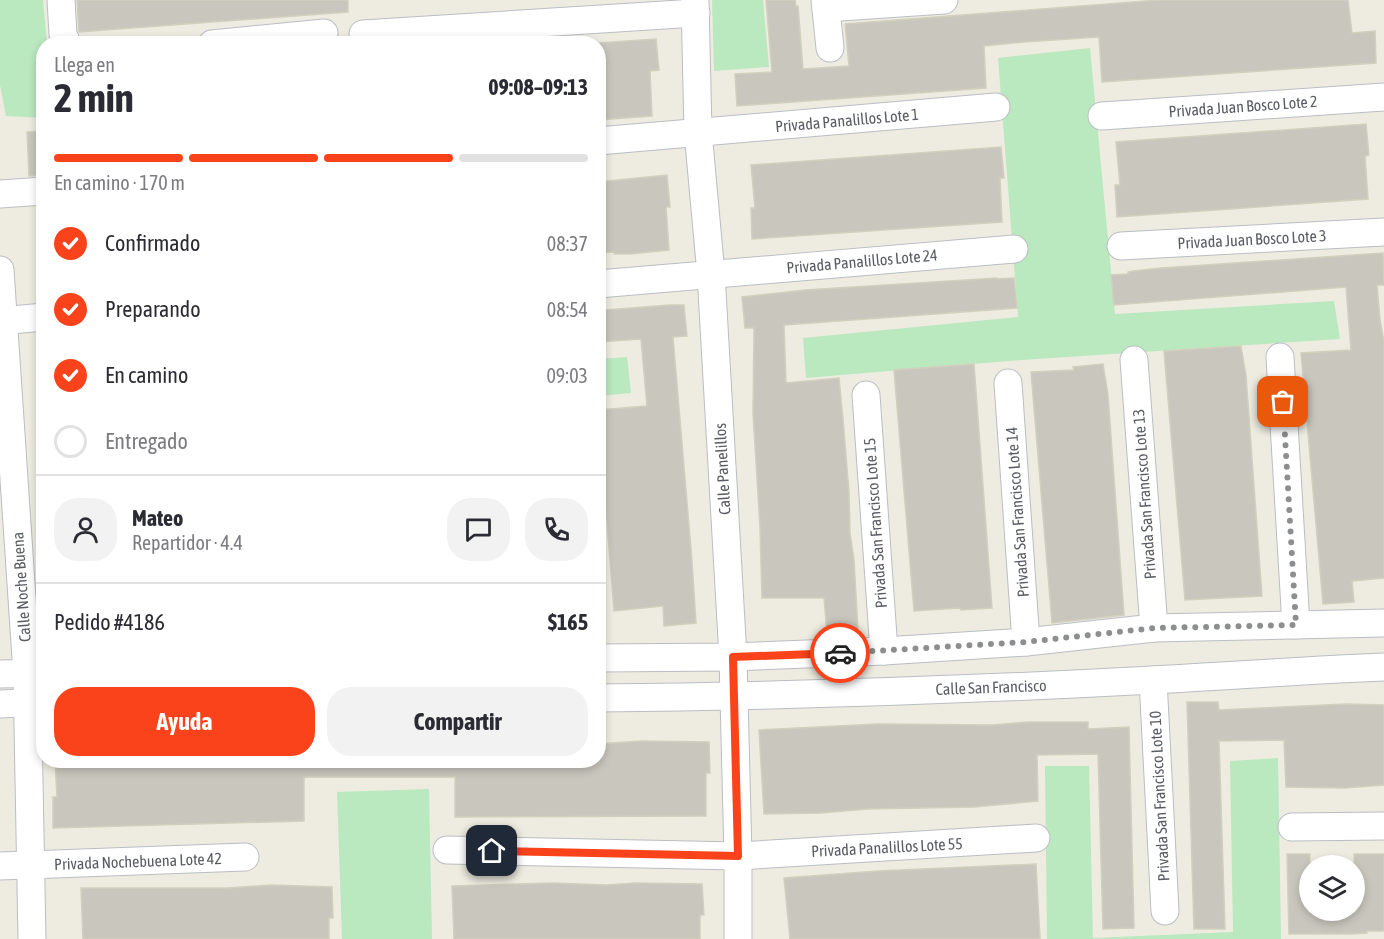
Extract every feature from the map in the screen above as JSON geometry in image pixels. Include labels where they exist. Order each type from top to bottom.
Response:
[{"type":"street","points":[[61,0],[64,36]]},
{"type":"street","points":[[830,48],[826,4],[944,0]]},
{"type":"street","points":[[363,34],[551,11],[695,7]]},
{"type":"street","name":"Calle Panelillos","points":[[695,7],[698,132],[711,274],[733,657],[738,939]]},
{"type":"street","points":[[293,36],[324,33]]},
{"type":"street","name":"Privada Juan Bosco Lote 2","points":[[1102,116],[1384,97]]},
{"type":"street","name":"Privada Panalillos Lote 1","points":[[606,140],[996,107]]},
{"type":"street","points":[[0,194],[36,192]]},
{"type":"street","name":"Privada Juan Bosco Lote 3","points":[[1121,246],[1384,232]]},
{"type":"street","name":"Privada Panalillos Lote 24","points":[[606,283],[1014,249]]},
{"type":"street","name":"Calle Noche Buena","points":[[0,270],[2,321],[35,673],[23,703],[32,939]]},
{"type":"street","points":[[2,321],[36,318]]},
{"type":"street","points":[[1280,357],[1296,625]]},
{"type":"street","name":"Privada San Francisco Lote 13","points":[[1134,360],[1154,628]]},
{"type":"street","name":"Privada San Francisco Lote 14","points":[[1008,383],[1026,642]]},
{"type":"street","name":"Privada San Francisco Lote 15","points":[[866,395],[884,651]]},
{"type":"street","points":[[606,658],[733,657],[884,651],[1026,642],[1154,628],[1384,623]]},
{"type":"street","name":"Calle San Francisco","points":[[606,698],[734,697],[1153,680],[1297,670],[1384,667]]},
{"type":"street","points":[[0,674],[35,673]]},
{"type":"street","name":"Privada San Francisco Lote 10","points":[[1153,680],[1166,911]]},
{"type":"street","points":[[1292,827],[1384,826]]},
{"type":"street","name":"Privada Panalillos Lote 55","points":[[447,850],[738,856],[1036,838]]},
{"type":"street","name":"Privada Nochebuena Lote 42","points":[[0,866],[245,857]]},
{"type":"green space","points":[[0,0],[43,0],[46,36],[36,36],[36,118],[6,116],[0,85]]},
{"type":"green space","points":[[712,0],[763,0],[769,67],[714,71]]},
{"type":"green space","points":[[1090,48],[1115,314],[1334,301],[1340,339],[1021,360],[806,378],[803,338],[1018,317],[998,58]]},
{"type":"green space","points":[[627,357],[631,393],[606,395],[606,358]]},
{"type":"green space","points":[[1278,758],[1281,939],[1047,939],[1045,766],[1089,766],[1093,938],[1233,932],[1230,761]]},
{"type":"green space","points":[[429,789],[432,939],[342,939],[337,792]]},
{"type":"building","points":[[77,0],[348,0],[348,12],[79,32]]},
{"type":"building","points":[[766,0],[795,0],[798,6],[803,69],[849,66],[845,24],[1159,0],[1348,0],[1352,33],[1375,31],[1376,63],[1102,82],[1099,37],[1024,42],[984,46],[986,88],[737,106],[735,74],[772,72]]},
{"type":"building","points":[[656,39],[659,70],[650,71],[652,116],[606,119],[606,42]]},
{"type":"building","points":[[1366,124],[1369,155],[1365,156],[1368,199],[1117,217],[1115,185],[1120,185],[1116,142]]},
{"type":"building","points":[[36,131],[36,176],[29,176],[27,132]]},
{"type":"building","points":[[1001,147],[1004,178],[1000,178],[1002,222],[752,239],[751,208],[755,208],[751,165]]},
{"type":"building","points":[[667,175],[670,207],[666,207],[669,250],[630,254],[606,252],[606,181]]},
{"type":"building","points":[[1383,253],[1384,285],[1377,285],[1384,342],[1384,578],[1352,581],[1354,602],[1323,604],[1301,353],[1351,350],[1346,287],[1114,305],[1111,275],[1161,268]]},
{"type":"building","points":[[1014,278],[1017,308],[784,325],[786,383],[839,378],[858,630],[827,633],[824,598],[762,598],[753,413],[754,328],[745,328],[742,297],[805,290]]},
{"type":"building","points":[[684,305],[687,336],[673,337],[696,623],[664,626],[663,606],[614,611],[606,510],[606,409],[647,406],[641,339],[606,341],[606,310]]},
{"type":"building","points":[[1241,346],[1246,376],[1262,596],[1185,600],[1164,351]]},
{"type":"building","points":[[974,364],[992,608],[914,611],[894,370]]},
{"type":"building","points":[[1103,364],[1108,395],[1124,615],[1052,623],[1031,372],[1074,370],[1073,367]]},
{"type":"building","points":[[1187,702],[1218,702],[1219,710],[1347,704],[1384,705],[1384,785],[1345,788],[1286,787],[1284,740],[1219,741],[1225,929],[1194,929]]},
{"type":"building","points":[[1028,722],[1088,722],[1088,729],[1129,727],[1134,928],[1103,929],[1098,754],[1037,755],[1038,801],[974,807],[764,814],[759,730],[878,724],[992,725]]},
{"type":"building","points":[[642,741],[709,742],[710,773],[706,773],[706,816],[455,817],[455,777],[307,777],[304,778],[304,821],[53,828],[53,797],[57,797],[55,768],[606,768],[606,743]]},
{"type":"building","points":[[1287,854],[1310,854],[1299,855],[1299,921],[1365,921],[1365,855],[1354,854],[1384,854],[1384,931],[1352,934],[1289,934]]},
{"type":"building","points":[[1036,864],[1040,939],[790,939],[784,878]]},
{"type":"building","points":[[553,883],[702,884],[704,915],[700,915],[700,939],[454,939],[452,886]]},
{"type":"building","points":[[271,885],[332,887],[333,918],[329,918],[329,939],[83,939],[81,888],[228,888]]},
{"type":"way so far","points":[[840,653],[1026,642],[1154,628],[1296,625],[1283,402]]},
{"type":"route","points":[[492,851],[738,856],[733,657],[840,653]]}]
